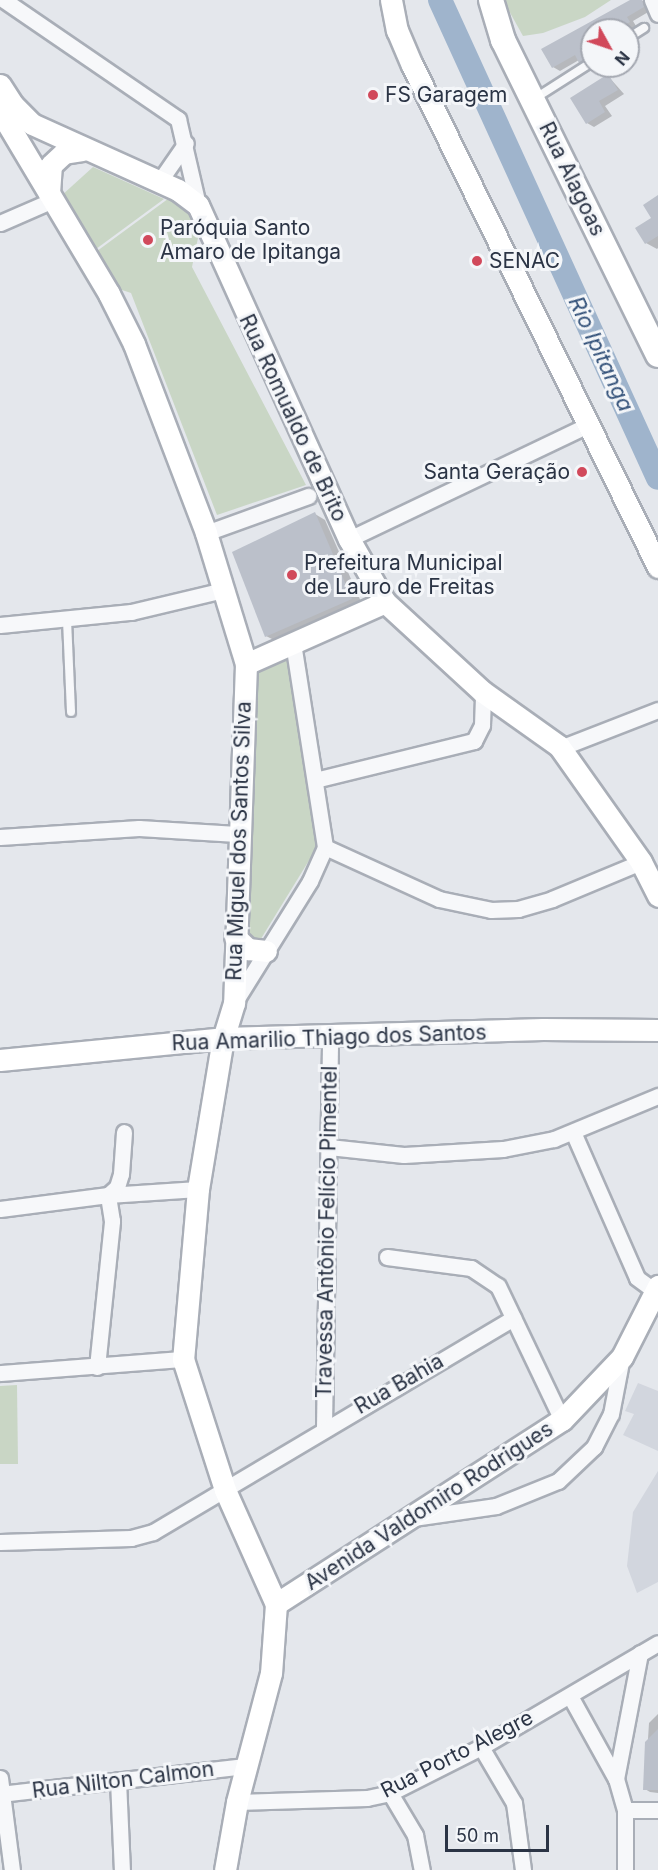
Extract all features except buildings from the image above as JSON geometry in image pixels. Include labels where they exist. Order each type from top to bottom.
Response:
[{"type":"main road","name":"Rua Alagoas","points":[[491,0],[503,40],[658,355]]},
{"type":"street","points":[[4,0],[171,112],[182,126],[198,206]]},
{"type":"street","points":[[391,0],[397,30],[412,65],[590,424],[658,567]]},
{"type":"street","points":[[652,0],[658,14]]},
{"type":"street","points":[[0,85],[19,113],[57,138],[159,182],[198,206]]},
{"type":"street","name":"Rua Miguel dos Santos Silva","points":[[0,111],[110,294],[134,344],[206,533],[246,664],[237,834],[234,1003],[223,1038],[198,1189],[183,1359],[225,1490],[276,1604]]},
{"type":"street","points":[[31,163],[51,157],[57,138]]},
{"type":"street","points":[[159,182],[186,143]]},
{"type":"street","points":[[0,223],[51,197],[51,165],[64,153],[82,150]]},
{"type":"street","name":"Rua Romualdo de Brito","points":[[198,206],[349,539],[386,602],[483,692],[560,748],[641,862],[658,896]]},
{"type":"street","points":[[349,539],[590,424]]},
{"type":"street","points":[[206,533],[308,495]]},
{"type":"street","points":[[0,626],[130,612],[222,590]]},
{"type":"street","points":[[246,664],[386,602]]},
{"type":"street","points":[[234,1003],[310,881],[325,847],[293,643]]},
{"type":"street","points":[[315,780],[474,741],[482,725],[483,692]]},
{"type":"street","points":[[560,748],[658,710]]},
{"type":"street","points":[[0,837],[139,828],[237,834]]},
{"type":"street","points":[[325,847],[439,899],[491,910],[518,909],[552,899],[641,862]]},
{"type":"street","points":[[235,937],[248,949],[266,951]]},
{"type":"street","name":"Rua Amarilio Thiago dos Santos","points":[[0,1060],[223,1038],[543,1029],[658,1030]]},
{"type":"street","name":"Travessa Antônio Felício Pimentel","points":[[324,1427],[330,1036]]},
{"type":"street","points":[[329,1147],[404,1155],[451,1154],[503,1149],[573,1132],[658,1096]]},
{"type":"street","points":[[108,1194],[117,1187],[121,1174],[124,1132]]},
{"type":"street","points":[[573,1132],[637,1278],[657,1289]]},
{"type":"street","points":[[0,1209],[108,1194],[198,1189]]},
{"type":"street","points":[[97,1366],[112,1221],[108,1194]]},
{"type":"street","points":[[387,1257],[471,1268],[498,1286],[562,1420]]},
{"type":"street","name":"Avenida Valdomiro Rodrigues","points":[[276,1604],[562,1420],[622,1357],[657,1289]]},
{"type":"street","name":"Rua Bahia","points":[[0,1542],[131,1538],[153,1532],[225,1490],[324,1427],[513,1318]]},
{"type":"street","points":[[413,1518],[496,1506],[527,1497],[564,1476],[594,1447],[611,1414],[622,1357]]},
{"type":"street","points":[[0,1373],[183,1359]]},
{"type":"street","points":[[225,1870],[237,1802],[271,1673],[276,1604]]},
{"type":"street","name":"Rua Porto Alegre","points":[[237,1802],[367,1798],[390,1793],[481,1747],[658,1642]]},
{"type":"street","points":[[616,1779],[640,1653]]},
{"type":"street","points":[[570,1696],[616,1779],[625,1810],[626,1870]]},
{"type":"street","points":[[481,1747],[514,1803],[523,1870]]},
{"type":"street","name":"Rua Nilton Calmon","points":[[0,1789],[118,1780],[247,1766]]},
{"type":"street","points":[[118,1780],[122,1870]]},
{"type":"street","points":[[0,1789],[12,1870]]},
{"type":"street","points":[[390,1793],[415,1835],[422,1870]]},
{"type":"street","points":[[625,1810],[658,1810]]},
{"type":"lane","points":[[640,30],[644,28]]},
{"type":"lane","points":[[532,99],[580,69]]},
{"type":"lane","points":[[67,620],[71,712]]},
{"type":"shaded area","points":[[638,1383],[658,1391],[658,1451],[623,1435],[634,1414],[625,1411]]},
{"type":"shaded area","points":[[658,1471],[658,1582],[637,1593],[627,1566],[633,1512]]},
{"type":"green space","points":[[503,0],[611,0],[585,17],[543,33],[523,36]]},
{"type":"green space","points":[[93,167],[164,199],[96,249],[61,196]]},
{"type":"green space","points":[[176,193],[194,217],[199,233],[192,267],[306,485],[217,515],[131,293],[116,288],[93,254]]},
{"type":"green space","points":[[296,651],[316,849],[259,942],[243,940],[257,670]]},
{"type":"green space","points":[[17,1385],[18,1464],[0,1464],[0,1386]]},
{"type":"waterway","name":"Rio Ipitanga","points":[[440,0],[658,478]]},
{"type":"place","name":"FS Garagem","points":[[373,95]]},
{"type":"place","name":"Paróquia Santo Amaro de Ipitanga","points":[[148,240]]},
{"type":"place","name":"SENAC","points":[[477,261]]},
{"type":"place","name":"Santa Geração","points":[[582,472]]},
{"type":"place","name":"Prefeitura Municipal de Lauro de Freitas","points":[[292,575]]}]
